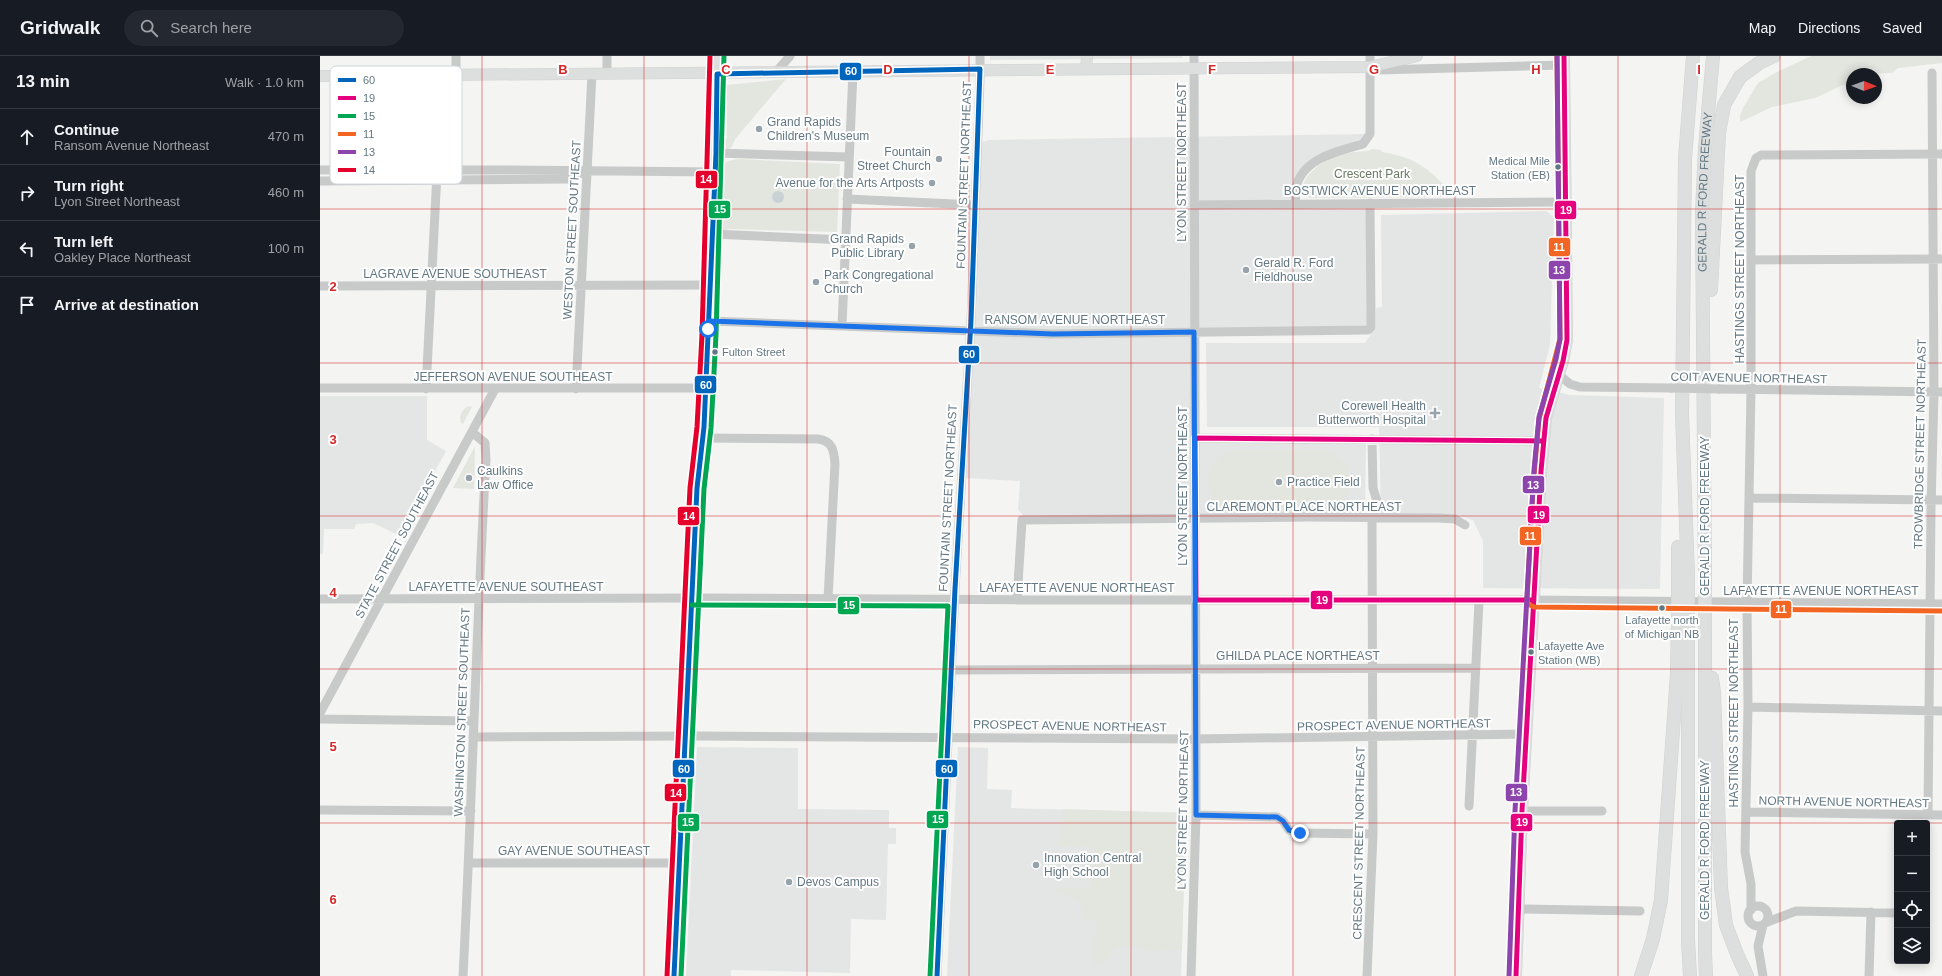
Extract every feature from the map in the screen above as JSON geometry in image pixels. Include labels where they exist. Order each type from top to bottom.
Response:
[{"type":"highway","name":"GERALD R FORD FREEWAY","points":[[1690,976],[1683,622],[1682,414],[1685,160],[1693,56]]},
{"type":"highway","name":"GERALD R FORD FREEWAY","points":[[1706,976],[1704,954],[1705,466],[1702,211],[1709,88],[1713,56]]},
{"type":"highway","points":[[1705,466],[1714,205],[1719,133],[1724,105],[1740,77],[1754,66],[1774,56]]},
{"type":"highway","points":[[1641,976],[1653,939],[1661,900],[1683,622]]},
{"type":"highway","points":[[1705,645],[1714,693],[1723,906],[1731,939],[1747,976]]},
{"type":"main road","points":[[674,976],[698,482],[709,321],[716,153],[717,56]]},
{"type":"main road","points":[[1086,69],[1087,56]]},
{"type":"main road","points":[[462,75],[607,73],[717,74],[980,69],[1194,68],[1370,61],[1417,56]]},
{"type":"main road","points":[[1516,976],[1526,734],[1544,441],[1546,418],[1566,350],[1568,320],[1564,60]]},
{"type":"main road","points":[[320,76],[330,76]]},
{"type":"street","points":[[607,56],[607,73]]},
{"type":"street","points":[[776,72],[790,56]]},
{"type":"street","name":"FOUNTAIN STREET NORTHEAST","points":[[937,976],[954,600],[970,331],[980,56]]},
{"type":"street","name":"LYON STREET NORTHEAST","points":[[1191,976],[1196,815],[1194,56]]},
{"type":"street","points":[[1370,61],[1378,70],[1564,60]]},
{"type":"street","points":[[1295,204],[1298,180],[1312,164],[1326,155],[1363,144],[1368,140],[1370,134],[1370,61]]},
{"type":"street","points":[[842,326],[853,71]]},
{"type":"street","name":"TROWBRIDGE STREET NORTHEAST","points":[[1923,818],[1929,711],[1931,500],[1938,392],[1938,154],[1932,73]]},
{"type":"street","name":"WESTON STREET SOUTHEAST","points":[[576,388],[592,74]]},
{"type":"street","points":[[716,153],[849,157]]},
{"type":"street","name":"HASTINGS STREET NORTHEAST","points":[[1751,910],[1751,884],[1745,852],[1748,706],[1747,603],[1751,391],[1751,171],[1756,158],[1761,155],[1938,154]]},
{"type":"street","points":[[462,169],[715,172]]},
{"type":"street","points":[[320,170],[330,170]]},
{"type":"street","points":[[462,180],[569,179],[587,171]]},
{"type":"street","points":[[426,389],[430,286],[437,184]]},
{"type":"street","points":[[847,199],[975,205]]},
{"type":"street","name":"BOSTWICK AVENUE NORTHEAST","points":[[1194,205],[1566,202]]},
{"type":"street","name":"RANSOM AVENUE NORTHEAST","points":[[709,321],[1053,334],[1370,330],[1370,203]]},
{"type":"street","points":[[712,234],[845,240]]},
{"type":"street","points":[[1751,260],[1938,259]]},
{"type":"street","name":"LAGRAVE AVENUE SOUTHEAST","points":[[320,286],[710,285]]},
{"type":"street","name":"COIT AVENUE NORTHEAST","points":[[1559,375],[1570,384],[1580,387],[1719,389],[1751,391],[1938,392]]},
{"type":"street","name":"JEFFERSON AVENUE SOUTHEAST","points":[[320,388],[705,388]]},
{"type":"street","name":"STATE STREET SOUTHEAST","points":[[320,714],[381,598],[495,389]]},
{"type":"street","name":"WASHINGTON STREET SOUTHEAST","points":[[463,976],[485,444],[472,432]]},
{"type":"street","points":[[702,438],[826,440],[831,443],[834,451],[835,464],[828,599]]},
{"type":"street","points":[[1195,438],[1544,441]]},
{"type":"street","points":[[1372,439],[1372,488],[1377,501]]},
{"type":"street","points":[[1749,498],[1942,500]]},
{"type":"street","name":"CLAREMONT PLACE NORTHEAST","points":[[1017,600],[1022,520],[1308,517],[1455,519],[1465,525]]},
{"type":"street","name":"CRESCENT STREET NORTHEAST","points":[[1367,976],[1373,834],[1372,519]]},
{"type":"street","name":"LAFAYETTE AVENUE SOUTHEAST","points":[[320,599],[381,598],[478,600],[692,598]]},
{"type":"street","name":"LAFAYETTE AVENUE NORTHEAST","points":[[692,598],[954,600],[1534,600],[1942,604]]},
{"type":"street","points":[[1469,806],[1480,601]]},
{"type":"street","name":"GHILDA PLACE NORTHEAST","points":[[952,670],[1476,668]]},
{"type":"street","points":[[1748,706],[1942,711]]},
{"type":"street","points":[[320,719],[473,721]]},
{"type":"street","name":"PROSPECT AVENUE NORTHEAST","points":[[473,737],[686,736],[1196,739],[1373,738],[1526,734]]},
{"type":"street","points":[[320,810],[471,811]]},
{"type":"street","points":[[1522,811],[1602,811]]},
{"type":"street","name":"NORTH AVENUE NORTHEAST","points":[[1746,812],[1923,818],[1942,815]]},
{"type":"street","points":[[1196,815],[1277,817],[1283,821],[1289,830],[1300,833],[1373,834]]},
{"type":"street","name":"GAY AVENUE SOUTHEAST","points":[[468,863],[680,863]]},
{"type":"street","name":"HASTINGS STREET NORTHEAST","points":[[1751,884],[1765,908]]},
{"type":"street","points":[[1789,913],[1757,906],[1748,914],[1750,921],[1755,925],[1764,924],[1789,913],[1808,911],[1894,913]]},
{"type":"street","points":[[1763,976],[1758,946],[1768,915],[1765,908]]},
{"type":"street","points":[[1518,909],[1640,911]]},
{"type":"street","points":[[1869,976],[1871,912]]},
{"type":"shaded area","points":[[990,56],[1182,56],[1182,58],[990,60]]},
{"type":"shaded area","points":[[1370,134],[1368,140],[1326,155],[1303,174],[1295,203],[1370,203],[1371,327],[1194,332],[1195,438],[1366,439],[1365,517],[1025,517],[1018,510],[1020,481],[966,478],[975,325],[982,142],[989,140]]},
{"type":"shaded area","points":[[780,191],[783,192],[783,202],[776,203],[773,202],[772,195],[773,192]]},
{"type":"shaded area","name":"Corewell Health Butterworth Hospital","points":[[1546,211],[1554,217],[1550,345],[1539,388],[1570,395],[1664,398],[1660,589],[1483,588],[1483,541],[1473,520],[1456,515],[1381,514],[1379,427],[1207,427],[1206,343],[1365,343],[1376,326],[1376,308],[1382,307],[1381,215]]},
{"type":"shaded area","points":[[320,396],[427,396],[427,440],[446,451],[400,536],[373,523],[356,524],[354,529],[324,529],[323,554],[320,554]]},
{"type":"shaded area","name":"Devos Campus","points":[[697,747],[798,748],[798,809],[889,810],[889,828],[896,828],[896,844],[888,844],[886,920],[851,919],[850,973],[731,970],[731,976],[686,976]]},
{"type":"shaded area","points":[[958,747],[988,748],[987,789],[1012,790],[1011,808],[1186,813],[1181,976],[947,976]]},
{"type":"green space","points":[[1811,56],[1942,56],[1942,63],[1898,68],[1892,73],[1882,73],[1882,68],[1846,68],[1846,85],[1815,98],[1772,107],[1740,122],[1740,115],[1743,108],[1758,83]]},
{"type":"green space","points":[[786,79],[736,138],[731,148],[728,149],[724,146],[725,139],[727,138],[727,102],[725,99],[727,85]]},
{"type":"green space","name":"Crescent Park","points":[[1372,149],[1399,155],[1421,165],[1444,185],[1449,197],[1310,198],[1306,196],[1303,190],[1304,183],[1309,174],[1319,165],[1342,154]]},
{"type":"green space","points":[[738,159],[840,164],[837,232],[729,229],[724,231],[721,228],[724,164],[728,161]]},
{"type":"green space","points":[[468,406],[472,407],[463,424],[461,423],[460,416]]},
{"type":"green space","points":[[475,446],[474,489],[453,488]]},
{"type":"green space","name":"Practice Field","points":[[1230,451],[1329,451],[1340,458],[1347,469],[1349,483],[1347,493],[1338,506],[1329,512],[1322,514],[1237,514],[1222,508],[1215,502],[1208,488],[1208,480],[1213,466],[1223,455]]},
{"type":"green space","points":[[1063,809],[1186,813],[1182,950],[1155,951],[1137,947],[1116,947],[1105,961],[1093,965],[1096,919],[1085,919],[1082,906],[1079,902],[1074,898],[1050,887],[1091,889],[1092,847],[1059,846],[1059,834],[1062,834]]},
{"type":"transit line","name":"14","points":[[667,976],[690,488],[697,427],[702,335],[710,56]]},
{"type":"transit line","name":"15","points":[[681,976],[704,489],[711,428],[716,335],[724,56]]},
{"type":"transit line","name":"11","points":[[1557,56],[1560,339],[1539,419],[1533,487],[1528,604],[1534,607],[1942,611]]},
{"type":"transit line","name":"13","points":[[1509,976],[1515,811],[1534,470],[1539,417],[1556,359],[1560,339],[1557,56]]},
{"type":"transit line","name":"19","points":[[1516,976],[1522,811],[1541,471],[1546,418],[1563,361],[1567,340],[1564,56]]},
{"type":"transit line","name":"60","points":[[674,976],[697,488],[704,427],[716,153],[717,74],[980,69],[971,321],[955,589],[937,976]]},
{"type":"transit line","name":"19","points":[[1534,600],[1196,600],[1195,438],[1544,441]]},
{"type":"transit line","name":"15","points":[[692,605],[948,606],[930,976]]},
{"type":"place","name":"Grand Rapids Children's Museum","points":[[759,129]]},
{"type":"place","name":"Fountain Street Church","points":[[939,159]]},
{"type":"place","name":"Medical Mile Station (EB)","points":[[1558,167]]},
{"type":"place","name":"Avenue for the Arts Artposts","points":[[932,183]]},
{"type":"place","name":"Grand Rapids Public Library","points":[[912,246]]},
{"type":"place","name":"Gerald R. Ford Fieldhouse","points":[[1246,270]]},
{"type":"place","name":"Park Congregational Church","points":[[816,282]]},
{"type":"place","name":"Fulton Street","points":[[715,352]]},
{"type":"place","name":"Corewell Health Butterworth Hospital","points":[[1435,413]]},
{"type":"place","name":"Caulkins Law Office","points":[[469,478]]},
{"type":"place","name":"Practice Field","points":[[1279,482]]},
{"type":"place","name":"Lafayette north of Michigan NB","points":[[1662,608]]},
{"type":"place","name":"Lafayette Ave Station (WB)","points":[[1531,652]]},
{"type":"place","name":"Innovation Central High School","points":[[1036,865]]},
{"type":"place","name":"Devos Campus","points":[[789,882]]},
{"type":"route","points":[[708,329],[709,321],[1053,334],[1194,332],[1196,815],[1277,817],[1283,821],[1289,830],[1300,833]]}]
